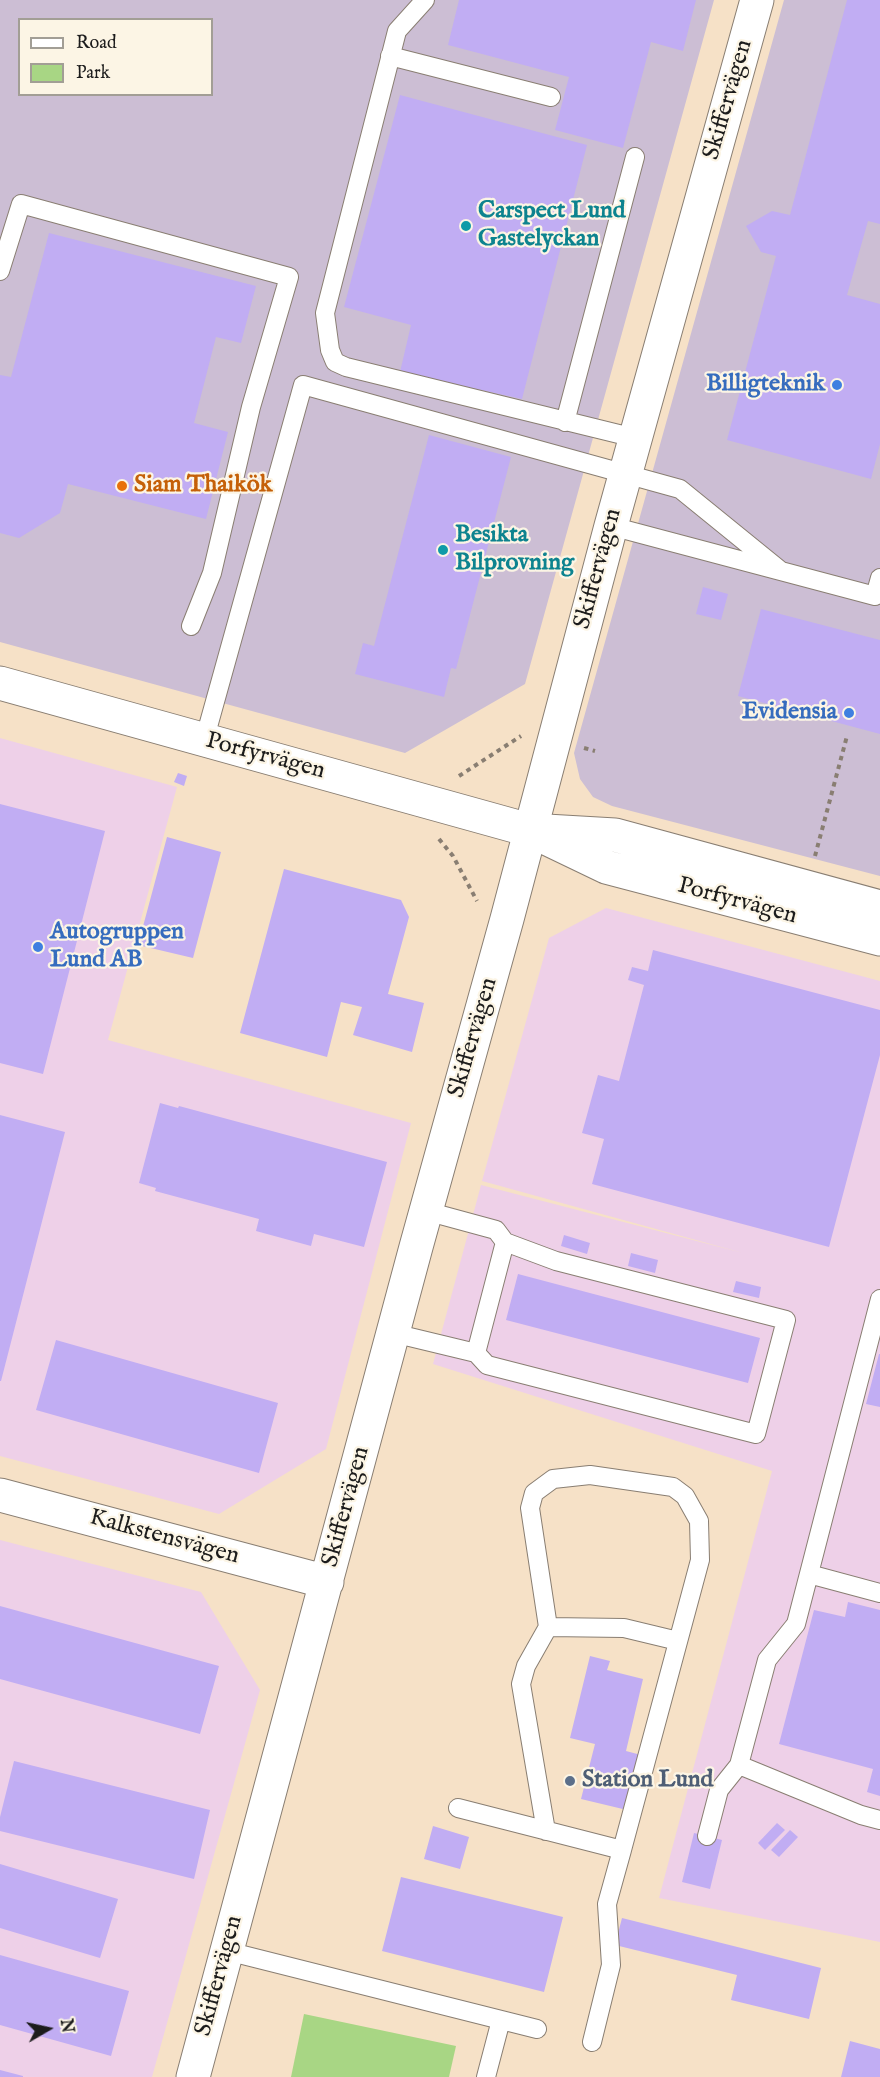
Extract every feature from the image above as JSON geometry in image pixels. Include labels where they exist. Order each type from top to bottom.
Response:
[{"type":"street","name":"Skiffervägen","points":[[193,2077],[507,919],[610,526],[757,0]]},
{"type":"street","name":"Porfyrvägen","points":[[0,684],[530,830],[606,867],[880,939]]},
{"type":"street","name":"Porfyrvägen","points":[[530,830],[615,835],[880,907]]},
{"type":"street","name":"Kalkstensvägen","points":[[0,1496],[327,1581]]},
{"type":"lane","points":[[425,0],[397,31],[325,313],[328,341],[335,362],[346,367],[635,438]]},
{"type":"lane","points":[[390,56],[551,97]]},
{"type":"lane","points":[[566,422],[635,158]]},
{"type":"lane","points":[[0,271],[21,204],[289,277],[251,407],[212,573],[191,626]]},
{"type":"lane","points":[[204,741],[303,385],[680,489],[781,571]]},
{"type":"lane","points":[[610,526],[875,596],[880,578]]},
{"type":"lane","points":[[393,1333],[476,1353],[488,1365],[756,1434],[786,1320],[556,1261],[505,1242],[496,1230],[426,1211]]},
{"type":"lane","points":[[476,1353],[505,1242]]},
{"type":"lane","points":[[707,1836],[719,1790],[739,1765],[767,1660],[796,1624],[880,1299]]},
{"type":"lane","points":[[546,1831],[521,1684],[526,1666],[548,1627],[530,1508],[534,1493],[553,1479],[590,1475],[674,1487],[685,1496],[699,1521],[700,1560],[607,1904],[610,1965],[592,2042]]},
{"type":"lane","points":[[809,1574],[880,1593]]},
{"type":"lane","points":[[548,1627],[624,1628],[678,1641]]},
{"type":"lane","points":[[739,1765],[861,1815],[880,1820]]},
{"type":"lane","points":[[458,1808],[622,1850]]},
{"type":"lane","points":[[227,1951],[537,2029]]},
{"type":"lane","points":[[486,2077],[501,2020]]},
{"type":"path","points":[[461,776],[527,732]]},
{"type":"path","points":[[814,862],[847,736]]},
{"type":"path","points":[[440,805],[433,833],[453,856],[480,910],[507,919]]},
{"type":"shaded area","points":[[0,0],[714,0],[525,684],[405,753],[0,642]]},
{"type":"shaded area","points":[[784,0],[880,0],[880,876],[612,806],[593,797],[580,779],[574,753]]},
{"type":"shaded area","points":[[0,738],[177,787],[108,1040],[411,1123],[326,1449],[219,1514],[0,1456]]},
{"type":"shaded area","points":[[606,908],[880,981],[880,1942],[659,1898],[772,1471],[433,1364],[481,1185],[743,1253],[482,1181],[549,938]]},
{"type":"shaded area","points":[[0,1540],[201,1592],[260,1690],[152,2077],[0,2077]]},
{"type":"green space","points":[[304,2014],[456,2046],[449,2077],[291,2077]]},
{"type":"building","points":[[459,0],[696,0],[683,51],[651,42],[623,148],[555,130],[569,77],[448,45]]},
{"type":"building","points":[[847,0],[880,0],[880,224],[868,221],[847,295],[880,304],[880,444],[871,479],[727,440],[776,256],[761,252],[746,226],[772,211],[790,215]]},
{"type":"building","name":"Carspect Lund Gastelyckan","points":[[400,95],[587,145],[522,399],[400,372],[411,325],[344,307]]},
{"type":"building","points":[[49,233],[256,286],[241,343],[216,337],[194,423],[228,432],[206,519],[68,484],[60,513],[19,538],[0,533],[0,375],[11,377]]},
{"type":"building","name":"Besikta Bilprovning","points":[[429,435],[511,457],[456,669],[451,668],[444,697],[355,674],[363,643],[374,646]]},
{"type":"building","points":[[703,587],[728,594],[721,620],[696,614]]},
{"type":"building","points":[[761,609],[880,640],[880,734],[738,696]]},
{"type":"building","points":[[178,773],[187,776],[184,786],[174,782]]},
{"type":"building","name":"Autogruppen Lund AB","points":[[0,804],[105,831],[43,1074],[0,1063]]},
{"type":"building","points":[[167,837],[221,852],[193,958],[138,945]]},
{"type":"building","points":[[284,869],[401,900],[409,917],[388,994],[424,1003],[412,1052],[353,1035],[362,1007],[341,1002],[327,1057],[240,1033]]},
{"type":"building","points":[[653,950],[880,1010],[880,1055],[829,1247],[592,1184],[604,1139],[582,1133],[598,1075],[619,1081],[644,985],[628,980],[632,967],[648,971]]},
{"type":"building","points":[[160,1103],[178,1108],[179,1106],[387,1162],[364,1247],[314,1234],[311,1246],[256,1231],[259,1219],[155,1191],[156,1188],[139,1183]]},
{"type":"building","points":[[0,1115],[65,1132],[1,1381],[0,1381]]},
{"type":"building","points":[[564,1235],[590,1243],[587,1254],[561,1246]]},
{"type":"building","points":[[631,1253],[658,1260],[655,1273],[628,1266]]},
{"type":"building","points":[[518,1274],[760,1338],[748,1383],[506,1320]]},
{"type":"building","points":[[736,1281],[761,1287],[759,1298],[733,1292]]},
{"type":"building","points":[[56,1340],[278,1403],[259,1473],[36,1410]]},
{"type":"building","points":[[880,1354],[880,1407],[866,1404]]},
{"type":"building","points":[[848,1602],[880,1610],[880,1796],[867,1792],[873,1769],[779,1744],[814,1610],[845,1617]]},
{"type":"building","points":[[0,1606],[219,1666],[200,1734],[0,1679]]},
{"type":"building","points":[[590,1656],[610,1661],[607,1670],[643,1679],[626,1751],[641,1755],[627,1810],[581,1799],[595,1744],[570,1738]]},
{"type":"building","points":[[14,1761],[210,1810],[194,1879],[0,1831],[0,1817]]},
{"type":"building","points":[[777,1823],[785,1830],[765,1850],[758,1843]]},
{"type":"building","points":[[433,1826],[469,1837],[460,1869],[424,1859]]},
{"type":"building","points":[[790,1830],[798,1837],[779,1857],[771,1850]]},
{"type":"building","points":[[694,1833],[722,1840],[710,1889],[682,1882]]},
{"type":"building","points":[[0,1864],[118,1899],[100,1958],[0,1928]]},
{"type":"building","points":[[401,1877],[563,1917],[544,1992],[382,1951]]},
{"type":"building","points":[[622,1918],[821,1968],[809,2019],[731,2000],[737,1975],[615,1945]]},
{"type":"building","points":[[0,1955],[129,1991],[111,2056],[0,2025]]},
{"type":"building","points":[[850,2041],[880,2049],[880,2077],[841,2077]]},
{"type":"building","points":[[0,2070],[23,2076],[23,2077],[0,2077]]},
{"type":"place","name":"Carspect Lund Gastelyckan","points":[[466,226]]},
{"type":"place","name":"Billigteknik","points":[[837,385]]},
{"type":"place","name":"Siam Thaikök","points":[[122,486]]},
{"type":"place","name":"Besikta Bilprovning","points":[[443,550]]},
{"type":"place","name":"Evidensia","points":[[849,713]]},
{"type":"place","name":"Autogruppen Lund AB","points":[[38,947]]},
{"type":"place","name":"Station Lund","points":[[570,1781]]}]
